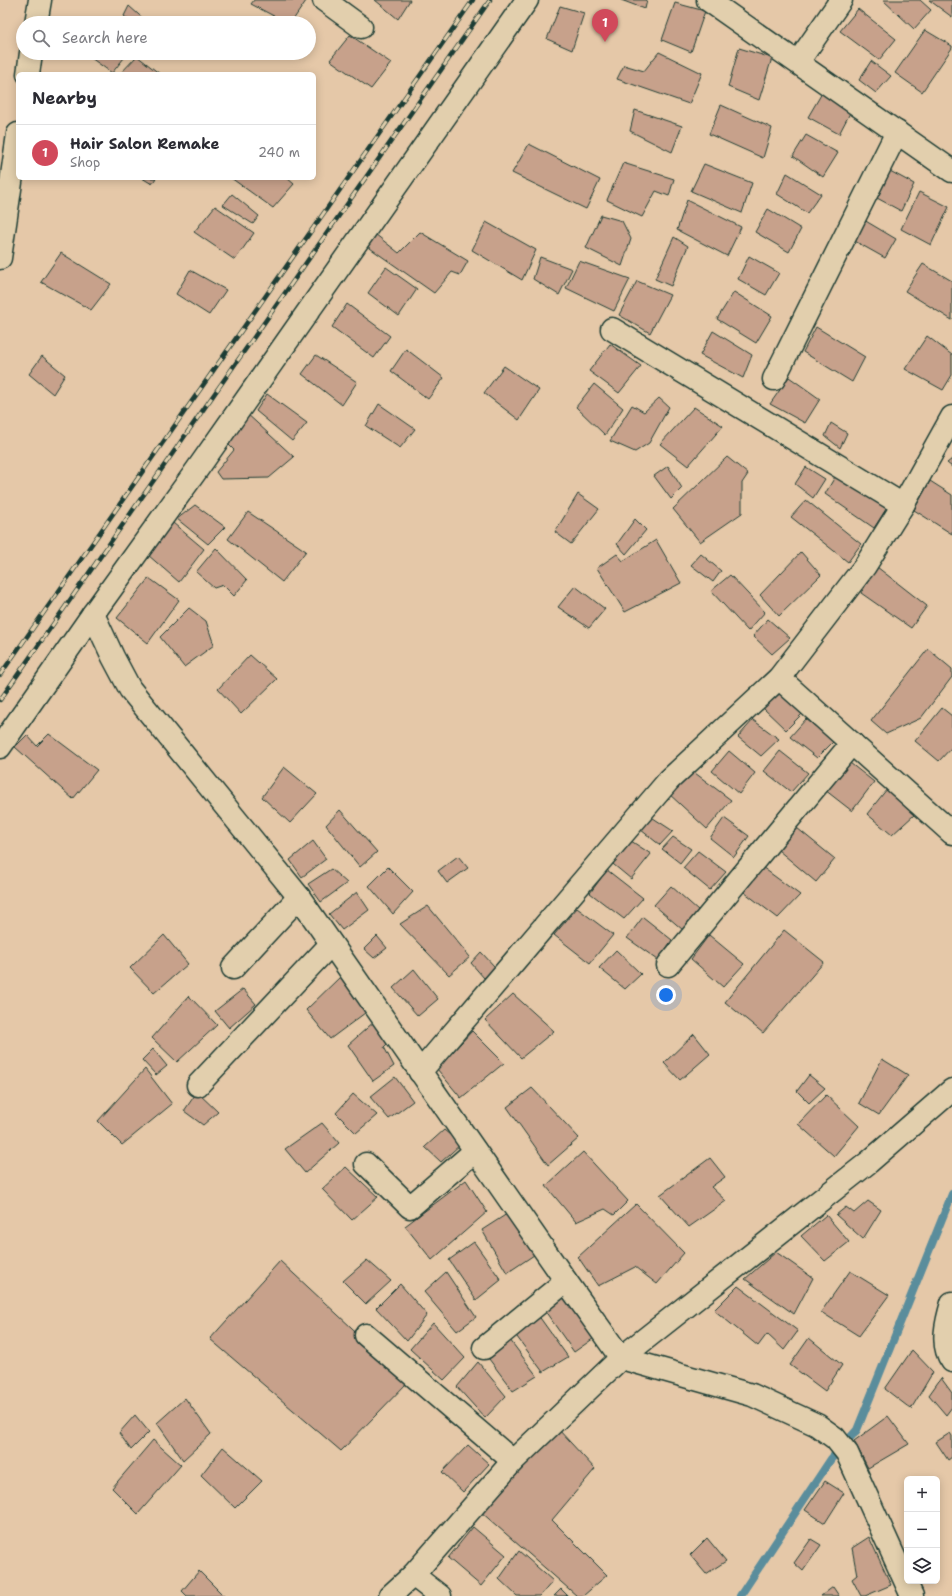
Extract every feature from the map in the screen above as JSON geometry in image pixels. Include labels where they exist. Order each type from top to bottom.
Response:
[{"type":"street","points":[[37,16],[40,0]]},
{"type":"street","points":[[324,0],[361,27]]},
{"type":"street","points":[[0,747],[527,0]]},
{"type":"street","points":[[708,0],[952,171]]},
{"type":"street","points":[[798,62],[841,0]]},
{"type":"street","points":[[28,72],[30,60]]},
{"type":"street","points":[[774,379],[897,132]]},
{"type":"street","points":[[0,258],[16,148]]},
{"type":"street","points":[[612,330],[903,505]]},
{"type":"street","points":[[420,1072],[669,780],[779,678],[866,566],[903,505],[952,417]]},
{"type":"street","points":[[93,614],[130,689],[299,897],[621,1358],[752,1395],[817,1425],[841,1445],[912,1596]]},
{"type":"street","points":[[779,678],[952,833]]},
{"type":"street","points":[[668,965],[852,743]]},
{"type":"street","points":[[233,968],[299,897]]},
{"type":"street","points":[[198,1085],[331,944]]},
{"type":"street","points":[[390,1596],[413,1575],[513,1461],[621,1358],[869,1162],[952,1090]]},
{"type":"street","points":[[366,1164],[410,1207],[475,1151]]},
{"type":"street","points":[[484,1348],[566,1281]]},
{"type":"street","points":[[952,1303],[945,1329],[948,1356],[952,1361]]},
{"type":"street","points":[[366,1335],[513,1461]]},
{"type":"street","points":[[413,1575],[440,1596]]},
{"type":"building","points":[[254,0],[306,1],[296,16],[274,16],[251,4]]},
{"type":"building","points":[[375,0],[410,0],[398,19]]},
{"type":"building","points":[[621,0],[647,0],[645,9]]},
{"type":"building","points":[[883,0],[920,0],[931,10],[914,29]]},
{"type":"building","points":[[929,0],[952,0],[952,17]]},
{"type":"building","points":[[675,3],[705,11],[691,52],[662,40]]},
{"type":"building","points":[[129,6],[140,16],[124,16]]},
{"type":"building","points":[[560,6],[584,13],[572,50],[547,39]]},
{"type":"building","points":[[858,9],[896,39],[879,60],[840,31]]},
{"type":"building","points":[[925,30],[952,46],[952,48],[922,92],[895,73]]},
{"type":"building","points":[[350,35],[391,63],[371,89],[330,60]]},
{"type":"building","points":[[739,48],[772,58],[759,100],[728,87]]},
{"type":"building","points":[[659,52],[702,73],[689,104],[617,79],[624,65],[644,71]]},
{"type":"building","points":[[94,60],[122,60],[113,72]]},
{"type":"building","points":[[133,60],[142,60],[157,72],[122,72]]},
{"type":"building","points":[[871,61],[891,76],[876,93],[859,80]]},
{"type":"building","points":[[822,93],[851,111],[839,134],[808,117]]},
{"type":"building","points":[[721,105],[772,128],[763,158],[709,134]]},
{"type":"building","points":[[635,110],[682,126],[672,152],[630,131]]},
{"type":"building","points":[[806,135],[838,153],[823,177],[793,156]]},
{"type":"building","points":[[529,144],[600,180],[586,209],[512,173]]},
{"type":"building","points":[[623,163],[674,179],[669,196],[656,191],[642,217],[607,200]]},
{"type":"building","points":[[704,164],[752,183],[742,213],[691,191]]},
{"type":"building","points":[[890,171],[914,184],[901,211],[877,198]]},
{"type":"building","points":[[787,173],[821,194],[807,213],[777,194]]},
{"type":"building","points":[[145,180],[155,180],[152,184]]},
{"type":"building","points":[[234,180],[289,180],[294,184],[273,208]]},
{"type":"building","points":[[919,192],[949,207],[931,245],[901,229]]},
{"type":"building","points":[[232,194],[259,216],[253,224],[223,205]]},
{"type":"building","points":[[687,200],[741,227],[727,256],[677,230]]},
{"type":"building","points":[[215,206],[254,233],[235,260],[194,232]]},
{"type":"building","points":[[768,209],[801,229],[789,252],[755,232]]},
{"type":"building","points":[[601,215],[622,221],[631,239],[622,266],[586,248]]},
{"type":"building","points":[[864,220],[896,239],[885,258],[851,239]]},
{"type":"building","points":[[486,222],[536,250],[522,280],[472,250]]},
{"type":"building","points":[[420,232],[468,261],[460,275],[452,272],[434,293],[367,246],[375,234],[399,253]]},
{"type":"building","points":[[674,237],[688,246],[671,286],[655,279]]},
{"type":"building","points":[[61,253],[111,284],[91,310],[41,282]]},
{"type":"building","points":[[749,256],[779,273],[766,295],[738,279]]},
{"type":"building","points":[[540,257],[572,269],[559,295],[533,279]]},
{"type":"building","points":[[579,261],[630,279],[614,311],[566,288]]},
{"type":"building","points":[[923,264],[952,281],[952,320],[905,291]]},
{"type":"building","points":[[386,267],[417,289],[399,316],[368,293]]},
{"type":"building","points":[[190,270],[226,290],[209,315],[176,294]]},
{"type":"building","points":[[637,281],[670,295],[650,333],[619,315]]},
{"type":"building","points":[[734,292],[772,316],[756,343],[717,319]]},
{"type":"building","points":[[347,304],[390,336],[374,358],[332,327]]},
{"type":"building","points":[[816,327],[865,357],[852,382],[803,352]]},
{"type":"building","points":[[713,331],[752,355],[743,378],[700,355]]},
{"type":"building","points":[[927,336],[952,355],[952,375],[943,390],[905,369]]},
{"type":"building","points":[[610,344],[641,366],[619,393],[589,371]]},
{"type":"building","points":[[406,349],[444,378],[428,399],[391,371]]},
{"type":"building","points":[[316,355],[357,382],[342,405],[302,374]]},
{"type":"building","points":[[42,356],[65,375],[53,394],[29,374]]},
{"type":"building","points":[[504,366],[539,390],[519,420],[484,393]]},
{"type":"building","points":[[789,377],[820,399],[805,423],[770,404]]},
{"type":"building","points":[[594,384],[623,408],[605,435],[576,407]]},
{"type":"building","points":[[267,394],[307,423],[292,441],[256,411]]},
{"type":"building","points":[[659,398],[669,407],[649,443],[635,452],[610,441],[632,405],[644,412]]},
{"type":"building","points":[[379,404],[415,429],[400,448],[366,426]]},
{"type":"building","points":[[694,407],[723,426],[688,466],[660,444]]},
{"type":"building","points":[[245,412],[294,457],[269,478],[221,479],[216,472],[234,450],[228,444]]},
{"type":"building","points":[[831,423],[847,433],[840,448],[825,436]]},
{"type":"building","points":[[727,457],[748,474],[742,483],[742,513],[700,542],[673,509]]},
{"type":"building","points":[[952,459],[952,467],[947,463]]},
{"type":"building","points":[[668,466],[682,488],[671,499],[654,476]]},
{"type":"building","points":[[806,467],[825,479],[813,498],[795,484]]},
{"type":"building","points":[[836,475],[888,506],[874,528],[825,494]]},
{"type":"building","points":[[930,481],[952,495],[952,534],[914,510]]},
{"type":"building","points":[[578,494],[599,509],[571,544],[555,532]]},
{"type":"building","points":[[806,500],[861,544],[848,562],[791,517]]},
{"type":"building","points":[[195,505],[225,527],[208,544],[177,519]]},
{"type":"building","points":[[248,512],[306,551],[282,582],[228,539]]},
{"type":"building","points":[[635,519],[646,530],[626,554],[617,544]]},
{"type":"building","points":[[173,523],[204,549],[179,582],[148,555]]},
{"type":"building","points":[[656,540],[681,583],[625,612],[597,568],[617,554],[623,561]]},
{"type":"building","points":[[216,548],[247,580],[234,596],[223,585],[214,588],[196,572]]},
{"type":"building","points":[[801,552],[821,575],[779,616],[760,595]]},
{"type":"building","points":[[701,554],[721,571],[713,582],[691,565]]},
{"type":"building","points":[[877,567],[927,606],[911,628],[861,593]]},
{"type":"building","points":[[730,575],[765,612],[748,631],[711,591]]},
{"type":"building","points":[[149,578],[179,600],[148,643],[117,618]]},
{"type":"building","points":[[575,586],[605,609],[589,628],[558,607]]},
{"type":"building","points":[[189,608],[206,621],[214,645],[184,667],[160,637]]},
{"type":"building","points":[[768,619],[790,638],[772,654],[753,636]]},
{"type":"building","points":[[928,649],[952,669],[952,677],[921,718],[886,734],[871,721]]},
{"type":"building","points":[[250,655],[277,679],[241,714],[218,689]]},
{"type":"building","points":[[778,690],[804,712],[786,730],[762,707]]},
{"type":"building","points":[[942,708],[952,716],[952,747],[939,761],[915,741]]},
{"type":"building","points":[[806,719],[834,741],[817,758],[790,737]]},
{"type":"building","points":[[753,720],[779,739],[761,756],[738,737]]},
{"type":"building","points":[[49,734],[97,770],[73,799],[15,747],[27,735],[37,746]]},
{"type":"building","points":[[729,751],[755,773],[739,794],[712,771]]},
{"type":"building","points":[[780,751],[808,773],[791,792],[764,771]]},
{"type":"building","points":[[850,763],[874,782],[852,811],[825,790]]},
{"type":"building","points":[[284,767],[317,794],[290,823],[262,797]]},
{"type":"building","points":[[691,770],[731,800],[707,829],[668,793]]},
{"type":"building","points":[[887,789],[914,815],[892,835],[867,814]]},
{"type":"building","points":[[340,810],[377,852],[360,867],[326,825]]},
{"type":"building","points":[[647,814],[673,831],[660,845],[636,826]]},
{"type":"building","points":[[724,818],[749,836],[734,857],[710,838]]},
{"type":"building","points":[[797,828],[835,859],[816,882],[778,850]]},
{"type":"building","points":[[673,837],[691,849],[680,863],[662,849]]},
{"type":"building","points":[[628,839],[651,854],[631,879],[608,860]]},
{"type":"building","points":[[313,841],[326,859],[302,877],[290,860]]},
{"type":"building","points":[[698,851],[726,872],[710,890],[683,868]]},
{"type":"building","points":[[458,856],[468,868],[447,883],[438,871]]},
{"type":"building","points":[[388,867],[413,892],[393,914],[369,886]]},
{"type":"building","points":[[762,867],[800,895],[778,918],[740,889]]},
{"type":"building","points":[[331,869],[347,883],[321,902],[308,884]]},
{"type":"building","points":[[607,870],[643,898],[624,919],[590,893]]},
{"type":"building","points":[[671,886],[698,910],[683,930],[654,905]]},
{"type":"building","points":[[357,892],[369,910],[342,930],[329,914]]},
{"type":"building","points":[[428,906],[470,957],[449,975],[400,924]]},
{"type":"building","points":[[577,908],[613,935],[590,963],[554,935]]},
{"type":"building","points":[[643,917],[672,940],[658,960],[627,938]]},
{"type":"building","points":[[784,930],[824,962],[763,1033],[725,1002]]},
{"type":"building","points":[[164,935],[188,964],[154,993],[130,968]]},
{"type":"building","points":[[709,935],[744,964],[723,987],[691,959]]},
{"type":"building","points":[[377,936],[387,948],[374,958],[364,949]]},
{"type":"building","points":[[616,950],[641,974],[625,989],[599,968]]},
{"type":"building","points":[[481,952],[495,967],[484,978],[471,963]]},
{"type":"building","points":[[414,969],[438,999],[418,1016],[393,988]]},
{"type":"building","points":[[341,976],[369,1010],[330,1039],[306,1010]]},
{"type":"building","points":[[243,989],[256,1004],[229,1028],[215,1011]]},
{"type":"building","points":[[513,994],[554,1031],[521,1058],[485,1020]]},
{"type":"building","points":[[189,996],[217,1025],[177,1062],[152,1038]]},
{"type":"building","points":[[376,1020],[389,1042],[384,1047],[394,1066],[373,1081],[348,1045]]},
{"type":"building","points":[[472,1031],[504,1063],[461,1098],[437,1069]]},
{"type":"building","points":[[694,1034],[710,1054],[680,1080],[664,1063]]},
{"type":"building","points":[[153,1049],[167,1066],[156,1075],[142,1060]]},
{"type":"building","points":[[882,1059],[908,1075],[879,1115],[859,1103]]},
{"type":"building","points":[[145,1069],[172,1104],[122,1145],[98,1121]]},
{"type":"building","points":[[809,1075],[825,1088],[809,1103],[797,1091]]},
{"type":"building","points":[[395,1077],[413,1101],[389,1119],[370,1097]]},
{"type":"building","points":[[532,1088],[579,1138],[548,1165],[507,1107]]},
{"type":"building","points":[[197,1092],[218,1112],[203,1125],[184,1111]]},
{"type":"building","points":[[353,1094],[377,1115],[356,1133],[336,1113]]},
{"type":"building","points":[[826,1095],[859,1126],[834,1156],[798,1124]]},
{"type":"building","points":[[322,1123],[339,1143],[305,1173],[285,1149]]},
{"type":"building","points":[[444,1130],[461,1144],[441,1162],[425,1147]]},
{"type":"building","points":[[583,1152],[628,1201],[614,1215],[605,1209],[576,1222],[546,1186]]},
{"type":"building","points":[[710,1158],[725,1177],[711,1187],[726,1201],[689,1227],[660,1195]]},
{"type":"building","points":[[346,1167],[378,1197],[352,1220],[322,1189]]},
{"type":"building","points":[[466,1180],[487,1212],[432,1260],[405,1226]]},
{"type":"building","points":[[868,1201],[881,1210],[863,1239],[836,1215],[846,1207],[854,1213]]},
{"type":"building","points":[[636,1204],[684,1253],[657,1284],[635,1267],[598,1286],[578,1257]]},
{"type":"building","points":[[510,1212],[537,1253],[507,1273],[482,1230]]},
{"type":"building","points":[[826,1215],[849,1242],[825,1261],[801,1236]]},
{"type":"building","points":[[474,1242],[501,1280],[476,1300],[449,1260]]},
{"type":"building","points":[[776,1252],[813,1278],[794,1314],[745,1279]]},
{"type":"building","points":[[367,1260],[391,1281],[366,1304],[343,1281]]},
{"type":"building","points":[[280,1261],[409,1381],[341,1451],[210,1339]]},
{"type":"building","points":[[850,1271],[889,1295],[859,1336],[821,1312]]},
{"type":"building","points":[[446,1272],[476,1317],[457,1331],[424,1292]]},
{"type":"building","points":[[400,1284],[427,1315],[407,1341],[376,1308]]},
{"type":"building","points":[[738,1286],[798,1331],[784,1350],[767,1334],[758,1346],[714,1310]]},
{"type":"building","points":[[567,1294],[597,1336],[574,1352],[545,1311]]},
{"type":"building","points":[[538,1315],[568,1357],[543,1372],[514,1333]]},
{"type":"building","points":[[433,1323],[465,1358],[444,1380],[410,1349]]},
{"type":"building","points":[[809,1338],[842,1365],[825,1391],[790,1365]]},
{"type":"building","points":[[510,1340],[537,1376],[513,1391],[489,1359]]},
{"type":"building","points":[[912,1350],[933,1372],[911,1409],[885,1389]]},
{"type":"building","points":[[478,1362],[506,1396],[485,1418],[457,1387]]},
{"type":"building","points":[[941,1378],[952,1393],[952,1407],[946,1415],[929,1395]]},
{"type":"building","points":[[185,1398],[211,1434],[183,1460],[157,1423]]},
{"type":"building","points":[[135,1415],[149,1432],[131,1450],[119,1433]]},
{"type":"building","points":[[888,1416],[909,1444],[868,1468],[854,1441]]},
{"type":"building","points":[[558,1429],[595,1469],[552,1520],[607,1575],[583,1596],[577,1596],[481,1512]]},
{"type":"building","points":[[950,1433],[952,1436],[952,1457],[948,1460],[936,1442]]},
{"type":"building","points":[[153,1440],[181,1465],[138,1514],[112,1488]]},
{"type":"building","points":[[468,1445],[489,1464],[463,1492],[442,1472]]},
{"type":"building","points":[[223,1447],[262,1481],[235,1508],[201,1475]]},
{"type":"building","points":[[825,1481],[844,1493],[825,1523],[805,1510]]},
{"type":"building","points":[[473,1527],[506,1555],[481,1586],[448,1558]]},
{"type":"building","points":[[869,1537],[891,1585],[865,1596],[861,1596],[852,1579],[857,1575],[852,1548]]},
{"type":"building","points":[[707,1538],[726,1561],[706,1574],[690,1555]]},
{"type":"building","points":[[811,1539],[821,1545],[803,1571],[794,1563]]},
{"type":"building","points":[[519,1551],[553,1581],[540,1596],[517,1596],[499,1579]]},
{"type":"building","points":[[199,1571],[224,1596],[187,1596],[182,1591]]},
{"type":"building","points":[[833,1587],[839,1596],[821,1596]]},
{"type":"building","points":[[561,1589],[568,1596],[554,1596]]},
{"type":"waterway","points":[[740,1596],[831,1459],[857,1430],[952,1194]]},
{"type":"railway","points":[[0,675],[473,0]]},
{"type":"railway","points":[[0,700],[490,0]]},
{"type":"place","name":"Hair Salon Remake","points":[[605,42]]}]
